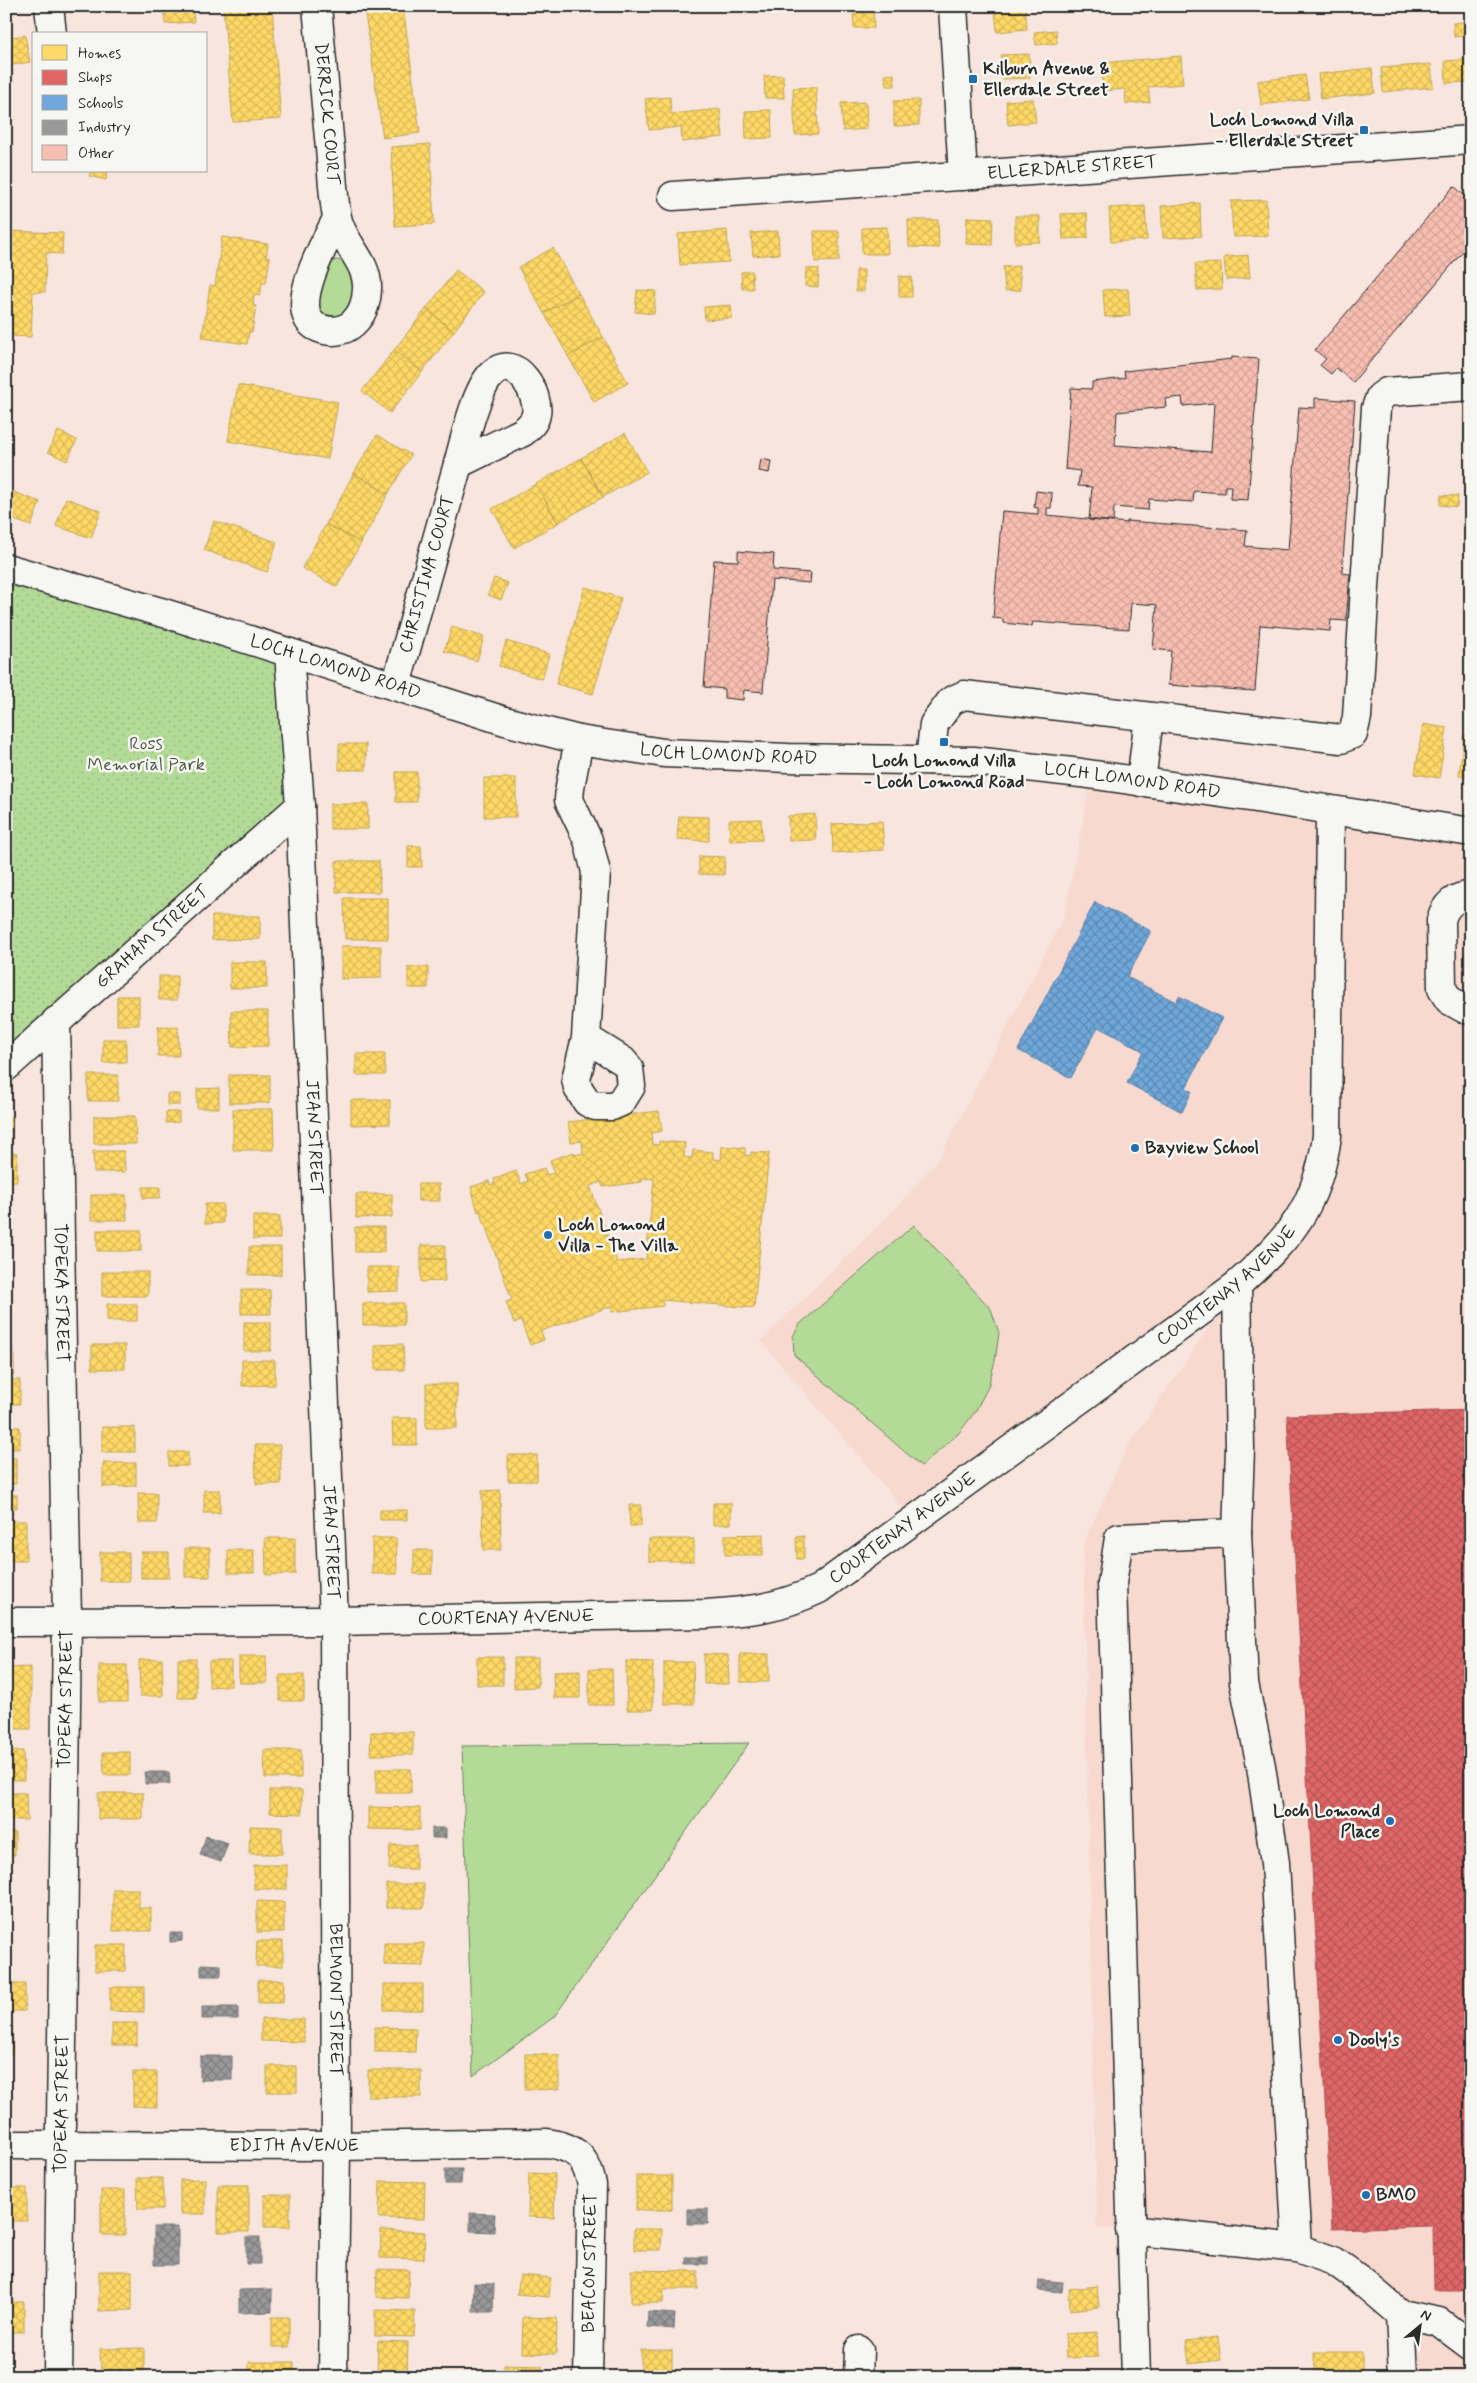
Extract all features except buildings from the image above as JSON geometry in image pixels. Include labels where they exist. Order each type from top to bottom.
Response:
[{"type":"street","points":[[49,6],[52,32]]},
{"type":"street","name":"DERRICK COURT","points":[[317,6],[337,219]]},
{"type":"street","points":[[953,6],[963,176]]},
{"type":"street","name":"ELLERDALE STREET","points":[[673,196],[1471,140]]},
{"type":"street","points":[[930,760],[934,724],[951,701],[964,695],[1341,739],[1353,734],[1357,717],[1376,408],[1380,397],[1387,392],[1471,386]]},
{"type":"street","name":"CHRISTINA COURT","points":[[396,686],[458,464]]},
{"type":"street","name":"LOCH LOMOND ROAD","points":[[6,568],[164,613],[505,721],[580,740],[664,753],[974,761],[1142,782],[1471,832]]},
{"type":"street","name":"JEAN STREET","points":[[289,653],[300,806],[334,1621]]},
{"type":"street","points":[[1142,782],[1149,717]]},
{"type":"street","points":[[580,740],[569,800],[591,848],[596,872],[586,1038]]},
{"type":"street","name":"GRAHAM STREET","points":[[6,1067],[300,806]]},
{"type":"street","name":"COURTENAY AVENUE","points":[[6,1622],[67,1620],[334,1621],[706,1614],[765,1609],[791,1602],[819,1589],[1237,1285],[1287,1237],[1303,1214],[1315,1190],[1323,1166],[1328,1105],[1330,810]]},
{"type":"street","points":[[1464,1010],[1449,1000],[1442,989],[1441,920],[1445,910],[1452,902],[1471,896]]},
{"type":"street","name":"TOPEKA STREET","points":[[56,1021],[67,1620],[58,2377]]},
{"type":"street","points":[[1237,1285],[1240,1449],[1237,1533],[1244,1683],[1261,1766],[1275,1863],[1297,2248]]},
{"type":"street","points":[[1136,2377],[1130,2230],[1112,1583],[1119,1538],[1237,1533]]},
{"type":"street","name":"BELMONT STREET","points":[[333,2377],[336,2146],[334,1621]]},
{"type":"street","name":"EDITH AVENUE","points":[[6,2145],[336,2146],[547,2143],[562,2145],[578,2153]]},
{"type":"street","name":"BEACON STREET","points":[[578,2153],[588,2168],[592,2185],[588,2377]]},
{"type":"street","points":[[1130,2230],[1297,2248],[1334,2261],[1359,2279],[1400,2314],[1439,2322],[1471,2346]]},
{"type":"street","points":[[1400,2314],[1403,2377]]},
{"type":"shaded area","points":[[1092,775],[1471,832],[1471,2377],[1403,2377],[1400,2314],[1334,2261],[1130,2230],[1097,2228],[1083,1545],[1127,1448],[1236,1287],[914,1521],[761,1341],[898,1206],[939,1159],[1064,917]]},
{"type":"green space","points":[[335,260],[343,262],[348,267],[352,274],[354,292],[350,309],[344,316],[334,321],[322,315],[320,293],[326,271]]},
{"type":"green space","name":"Ross Memorial Park","points":[[6,568],[289,653],[300,806],[6,1067]]},
{"type":"green space","points":[[914,1225],[991,1309],[999,1333],[995,1361],[988,1387],[975,1412],[958,1434],[921,1466],[794,1355],[793,1336],[800,1324]]},
{"type":"green space","points":[[749,1743],[554,2017],[473,2076],[462,1746]]},
{"type":"place","name":"Kilburn Avenue & Ellerdale Street","points":[[973,79]]},
{"type":"place","name":"Loch Lomond Villa - Ellerdale Street","points":[[1364,130]]},
{"type":"place","name":"Loch Lomond Villa - Loch Lomond Road","points":[[944,742]]},
{"type":"place","name":"Bayview School","points":[[1135,1148]]},
{"type":"place","name":"Loch Lomond Villa - The Villa","points":[[548,1235]]},
{"type":"place","name":"Loch Lomond Place","points":[[1390,1821]]},
{"type":"place","name":"Dooly's","points":[[1338,2040]]},
{"type":"place","name":"BMO","points":[[1366,2195]]}]
